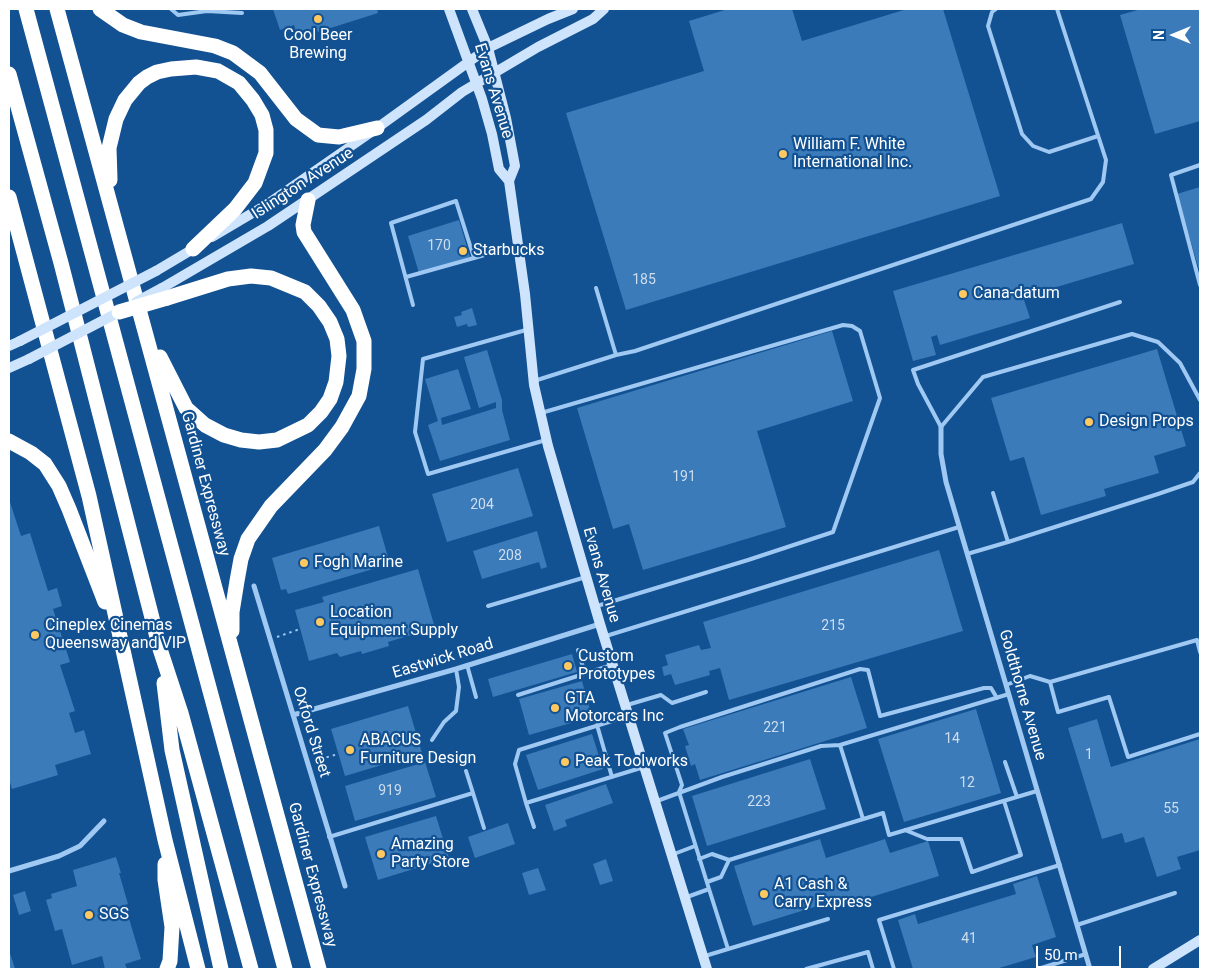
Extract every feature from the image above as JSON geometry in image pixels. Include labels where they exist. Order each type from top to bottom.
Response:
[{"type":"highway","points":[[26,9],[285,969]]},
{"type":"highway","name":"Gardiner Expressway","points":[[57,9],[319,969]]},
{"type":"highway","points":[[100,9],[123,24],[141,32],[214,46],[233,53],[260,73],[296,119],[313,133],[322,136],[340,137],[377,128]]},
{"type":"highway","points":[[112,209],[109,148],[111,133],[125,100],[139,83],[157,72],[184,66],[207,68],[229,76],[239,82],[262,115],[266,130],[266,153],[255,183],[235,209],[193,249]]},
{"type":"highway","points":[[9,74],[61,263],[160,649],[181,714],[251,969]]},
{"type":"highway","points":[[9,197],[89,496],[166,840],[198,969]]},
{"type":"highway","points":[[232,647],[232,612],[241,560],[248,539],[271,506],[325,450],[342,427],[359,396],[364,369],[364,341],[353,310],[304,232],[303,225],[308,200]]},
{"type":"highway","points":[[119,312],[164,293],[228,278],[251,276],[271,278],[305,292],[319,306],[330,322],[337,339],[339,356],[336,382],[330,399],[321,412],[308,425],[277,440],[241,440],[224,435],[205,425],[186,408],[142,320]]},
{"type":"highway","points":[[9,442],[31,453],[45,464],[58,486],[69,509],[122,645]]},
{"type":"highway","points":[[160,649],[172,750],[221,969]]},
{"type":"highway","points":[[166,840],[165,880],[172,927],[170,961],[167,969]]},
{"type":"main road","name":"Evans Avenue","points":[[450,9],[477,84],[492,134],[499,168],[509,181],[534,381],[546,440],[612,665],[707,969]]},
{"type":"main road","name":"Evans Avenue","points":[[472,9],[488,48],[515,166],[509,181]]},
{"type":"main road","name":"Islington Avenue","points":[[9,346],[193,249],[266,205],[488,48],[573,9]]},
{"type":"main road","name":"Islington Avenue","points":[[164,293],[308,200],[426,120],[462,92],[538,47],[593,19],[604,9]]},
{"type":"main road","points":[[9,368],[119,312]]},
{"type":"main road","points":[[1153,969],[1200,940]]},
{"type":"street","name":"Goldthorne Avenue","points":[[941,426],[941,454],[946,482],[1090,969]]},
{"type":"street","name":"Oxford Street","points":[[254,586],[345,886]]},
{"type":"street","name":"Eastwick Road","points":[[292,715],[467,666],[600,624]]},
{"type":"street","points":[[9,871],[59,856],[80,846],[104,821]]},
{"type":"lane","points":[[171,9],[178,15],[207,11],[242,13]]},
{"type":"lane","points":[[996,9],[992,12],[988,26],[1022,134],[1033,146],[1049,152],[1098,136]]},
{"type":"lane","points":[[534,381],[616,355],[635,351],[1090,199],[1103,182],[1106,160],[1057,9]]},
{"type":"lane","points":[[1200,165],[1171,175],[1200,285]]},
{"type":"lane","points":[[414,305],[391,223],[456,201],[474,258]]},
{"type":"lane","points":[[406,277],[518,245]]},
{"type":"lane","points":[[596,288],[616,355]]},
{"type":"lane","points":[[1120,302],[913,370],[918,384],[941,426],[983,377],[1132,334],[1158,342],[1180,362],[1200,400]]},
{"type":"lane","points":[[541,414],[843,324],[852,326],[860,331],[880,398],[833,532],[595,607]]},
{"type":"lane","points":[[529,329],[423,359],[415,432],[428,474],[546,440]]},
{"type":"lane","points":[[968,554],[1166,492],[1193,482],[1200,473]]},
{"type":"lane","points":[[992,493],[1008,542]]},
{"type":"lane","points":[[604,637],[960,527]]},
{"type":"lane","points":[[488,606],[586,577]]},
{"type":"lane","points":[[1006,685],[1030,676],[1050,682],[1197,640],[1200,652]]},
{"type":"lane","points":[[578,650],[585,674]]},
{"type":"lane","points":[[518,695],[612,665]]},
{"type":"lane","points":[[467,666],[476,697]]},
{"type":"lane","points":[[432,740],[444,722],[456,711],[459,687],[456,669]]},
{"type":"lane","points":[[728,949],[679,792],[682,785],[665,733],[860,669],[868,670],[880,716],[984,688],[991,688],[997,698]]},
{"type":"lane","points":[[1050,682],[1058,712],[1109,697],[1128,757],[1200,734]]},
{"type":"lane","points":[[534,827],[515,764],[520,750],[597,726],[661,696],[672,703],[706,692]]},
{"type":"lane","points":[[655,801],[821,746],[840,745],[1009,694]]},
{"type":"lane","points":[[597,726],[612,777]]},
{"type":"lane","points":[[840,745],[863,819]]},
{"type":"lane","points":[[1006,762],[1018,797]]},
{"type":"lane","points":[[526,803],[644,767]]},
{"type":"lane","points":[[466,771],[484,828]]},
{"type":"lane","points":[[699,859],[712,854],[729,860],[883,813],[890,835],[1037,791]]},
{"type":"lane","points":[[329,837],[473,794]]},
{"type":"lane","points":[[905,830],[927,839],[961,839],[972,872],[1021,855],[1004,801]]},
{"type":"lane","points":[[672,855],[695,846]]},
{"type":"lane","points":[[707,882],[720,876],[729,860]]},
{"type":"lane","points":[[894,969],[879,920],[1060,866]]},
{"type":"lane","points":[[685,898],[709,889]]},
{"type":"lane","points":[[1077,925],[1175,893]]},
{"type":"lane","points":[[703,957],[828,919]]},
{"type":"lane","points":[[806,969],[868,952],[873,969]]},
{"type":"lane","points":[[1038,969],[1086,954]]},
{"type":"path","points":[[270,639],[300,629]]},
{"type":"path","points":[[307,763],[338,754]]},
{"type":"building","name":"Cool Beer Brewing","points":[[273,9],[377,9],[378,13],[318,32],[316,29],[297,35],[294,25],[280,30]]},
{"type":"building","name":"William F. White International Inc.","points":[[728,9],[792,9],[802,41],[907,9],[943,9],[1000,196],[626,310],[566,113],[704,71],[689,21]]},
{"type":"building","points":[[1141,9],[1200,9],[1200,121],[1155,134],[1120,15]]},
{"type":"building","points":[[1200,187],[1200,273],[1177,194]]},
{"type":"building","points":[[459,220],[470,257],[419,273],[408,236]]},
{"type":"building","name":"Cana-datum","points":[[1122,223],[1134,264],[1023,297],[1030,318],[940,345],[937,335],[931,337],[936,355],[913,361],[893,291]]},
{"type":"building","points":[[472,308],[477,325],[468,327],[467,324],[457,327],[454,317],[462,315],[461,312]]},
{"type":"building","points":[[832,331],[853,401],[757,431],[786,527],[643,570],[629,524],[613,529],[577,408]]},
{"type":"building","name":"Design Props","points":[[1157,349],[1186,446],[1154,456],[1159,473],[1104,489],[1106,496],[1041,515],[1024,457],[1010,461],[991,398]]},
{"type":"building","points":[[487,350],[502,400],[502,410],[510,440],[440,461],[428,425],[438,421],[425,379],[458,369],[471,409],[441,418],[442,425],[496,408],[496,402],[479,408],[464,357]]},
{"type":"building","points":[[518,468],[533,516],[447,542],[432,494]]},
{"type":"building","name":"Cineplex Cinemas Queensway and VIP","points":[[9,499],[21,536],[30,533],[48,591],[57,588],[62,606],[53,609],[70,662],[60,665],[75,711],[69,713],[75,733],[84,730],[91,754],[55,765],[58,775],[12,789],[9,779]]},
{"type":"building","points":[[379,526],[390,564],[288,594],[286,589],[281,590],[272,558]]},
{"type":"building","points":[[537,531],[547,567],[541,569],[539,562],[482,579],[473,551]]},
{"type":"building","points":[[939,550],[963,631],[729,700],[720,668],[709,671],[710,675],[675,685],[671,674],[664,676],[662,667],[668,665],[665,655],[699,645],[701,650],[711,648],[703,622]]},
{"type":"building","points":[[418,569],[435,628],[388,642],[389,646],[362,654],[361,651],[340,657],[337,653],[309,661],[295,610],[324,602],[322,597]]},
{"type":"building","points":[[572,654],[577,672],[493,697],[488,679]]},
{"type":"building","points":[[851,677],[867,728],[700,780],[695,764],[691,766],[685,746],[689,745],[683,729]]},
{"type":"building","name":"GTA Motorcars Inc","points":[[582,681],[592,717],[529,735],[519,699]]},
{"type":"building","points":[[408,706],[422,753],[345,776],[331,729]]},
{"type":"building","points":[[976,709],[1001,793],[904,822],[878,739]]},
{"type":"building","points":[[1097,719],[1111,767],[1200,739],[1200,850],[1177,857],[1181,869],[1157,877],[1144,837],[1125,843],[1122,833],[1102,839],[1068,728]]},
{"type":"building","name":"Peak Toolworks","points":[[592,734],[603,769],[538,790],[526,755]]},
{"type":"building","points":[[810,759],[826,809],[707,846],[692,796]]},
{"type":"building","points":[[425,762],[436,797],[355,821],[345,786]]},
{"type":"building","points":[[606,784],[613,803],[565,820],[567,826],[554,831],[545,805]]},
{"type":"building","points":[[436,816],[449,858],[378,880],[365,837]]},
{"type":"building","points":[[508,823],[515,844],[475,858],[468,837]]},
{"type":"building","points":[[820,839],[826,858],[885,839],[890,853],[928,841],[939,876],[839,907],[837,900],[753,926],[734,866]]},
{"type":"building","name":"SGS","points":[[116,857],[128,904],[125,905],[141,959],[125,964],[127,969],[105,969],[102,956],[72,965],[62,929],[55,931],[46,900],[52,898],[51,894],[77,886],[73,870]]},
{"type":"building","points":[[606,859],[613,881],[600,885],[593,864]]},
{"type":"building","points":[[538,868],[546,890],[529,895],[522,873]]},
{"type":"building","points":[[1037,876],[1056,937],[1032,945],[1036,957],[996,969],[913,969],[898,920],[915,914],[918,924],[1016,894],[1013,884]]},
{"type":"building","points":[[25,891],[31,911],[19,915],[13,895]]},
{"type":"building","points":[[9,950],[15,969],[9,969]]},
{"type":"place","name":"Cool Beer Brewing","points":[[318,19]]},
{"type":"place","name":"William F. White International Inc.","points":[[783,154]]},
{"type":"place","name":"Starbucks","points":[[463,251]]},
{"type":"place","name":"Cana-datum","points":[[963,294]]},
{"type":"place","name":"Design Props","points":[[1089,422]]},
{"type":"place","name":"Fogh Marine","points":[[304,563]]},
{"type":"place","name":"Location Equipment Supply","points":[[320,622]]},
{"type":"place","name":"Cineplex Cinemas Queensway and VIP","points":[[35,635]]},
{"type":"place","name":"Custom Prototypes","points":[[568,666]]},
{"type":"place","name":"GTA Motorcars Inc","points":[[555,708]]},
{"type":"place","name":"ABACUS Furniture Design","points":[[350,750]]},
{"type":"place","name":"Peak Toolworks","points":[[565,762]]},
{"type":"place","name":"Amazing Party Store","points":[[381,854]]},
{"type":"place","name":"A1 Cash & Carry Express","points":[[764,894]]},
{"type":"place","name":"SGS","points":[[89,915]]}]
